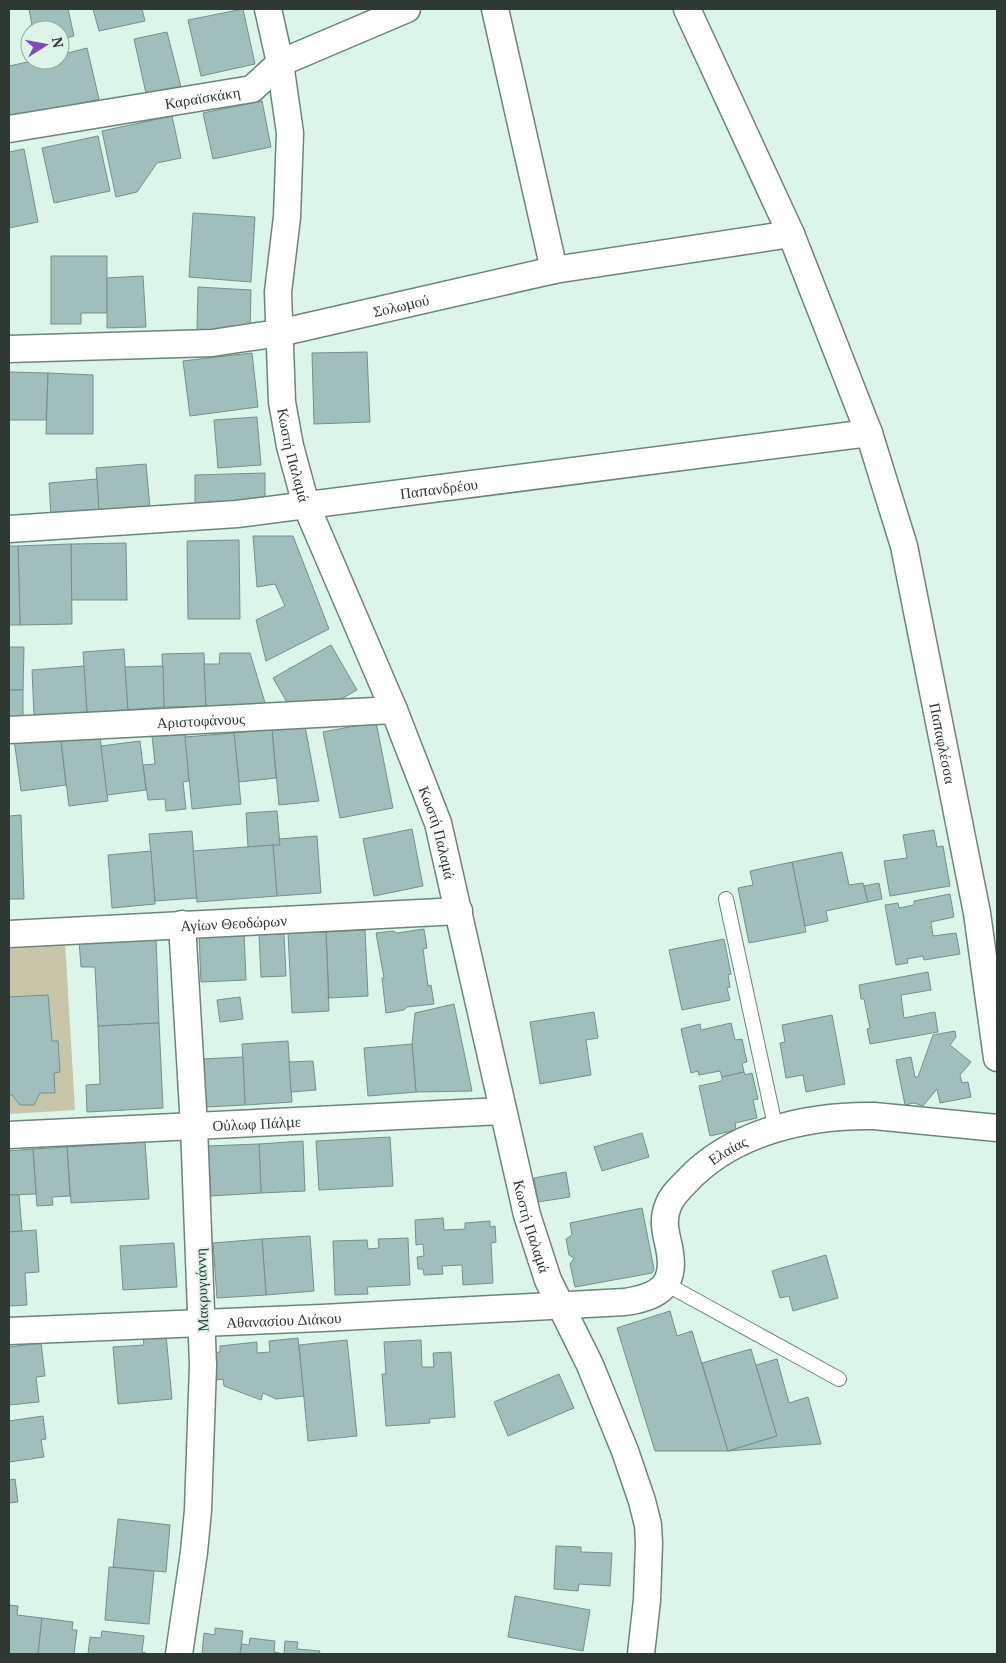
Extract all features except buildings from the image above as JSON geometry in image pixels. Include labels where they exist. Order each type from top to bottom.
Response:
[{"type":"street","name":"Κωστή Παλαμά","points":[[268,9],[280,63],[290,133],[287,217],[278,292],[278,333],[282,402],[296,472],[306,505],[394,710],[438,823],[527,1216],[548,1280],[590,1365],[633,1474],[644,1510],[649,1543],[649,1572],[641,1654]]},
{"type":"street","name":"Καραϊσκάκη","points":[[9,128],[252,89],[280,63],[407,9]]},
{"type":"street","points":[[495,9],[554,270]]},
{"type":"street","name":"Παπαφλέσσα","points":[[687,9],[791,234],[869,433],[906,554],[977,913],[997,1058]]},
{"type":"street","name":"Σολωμού","points":[[9,349],[212,343],[278,333],[554,270],[791,234]]},
{"type":"street","name":"Παπανδρέου","points":[[9,529],[194,517],[306,505],[869,433]]},
{"type":"street","name":"Αριστοφάνους","points":[[9,730],[394,710]]},
{"type":"street","name":"Αγίων Θεοδώρων","points":[[9,934],[459,911]]},
{"type":"street","name":"Μακρυγιάννη","points":[[179,1654],[194,1552],[198,1510],[202,1414],[202,1323],[194,1126],[182,924]]},
{"type":"street","name":"Ούλωφ Πάλμε","points":[[9,1135],[502,1111]]},
{"type":"street","name":"Ελαίας","points":[[666,1284],[671,1261],[665,1218],[667,1208],[692,1175],[722,1151],[746,1140],[776,1130],[829,1118],[874,1116],[997,1128]]},
{"type":"street","points":[[559,1305],[626,1302],[645,1298],[661,1290],[666,1284]]},
{"type":"street","name":"Αθανασίου Διάκου","points":[[9,1331],[322,1318],[559,1305]]},
{"type":"lane","points":[[726,899],[776,1130]]},
{"type":"lane","points":[[666,1284],[839,1379]]},
{"type":"green space","points":[[65,942],[75,1110],[9,1114],[9,946]]}]
